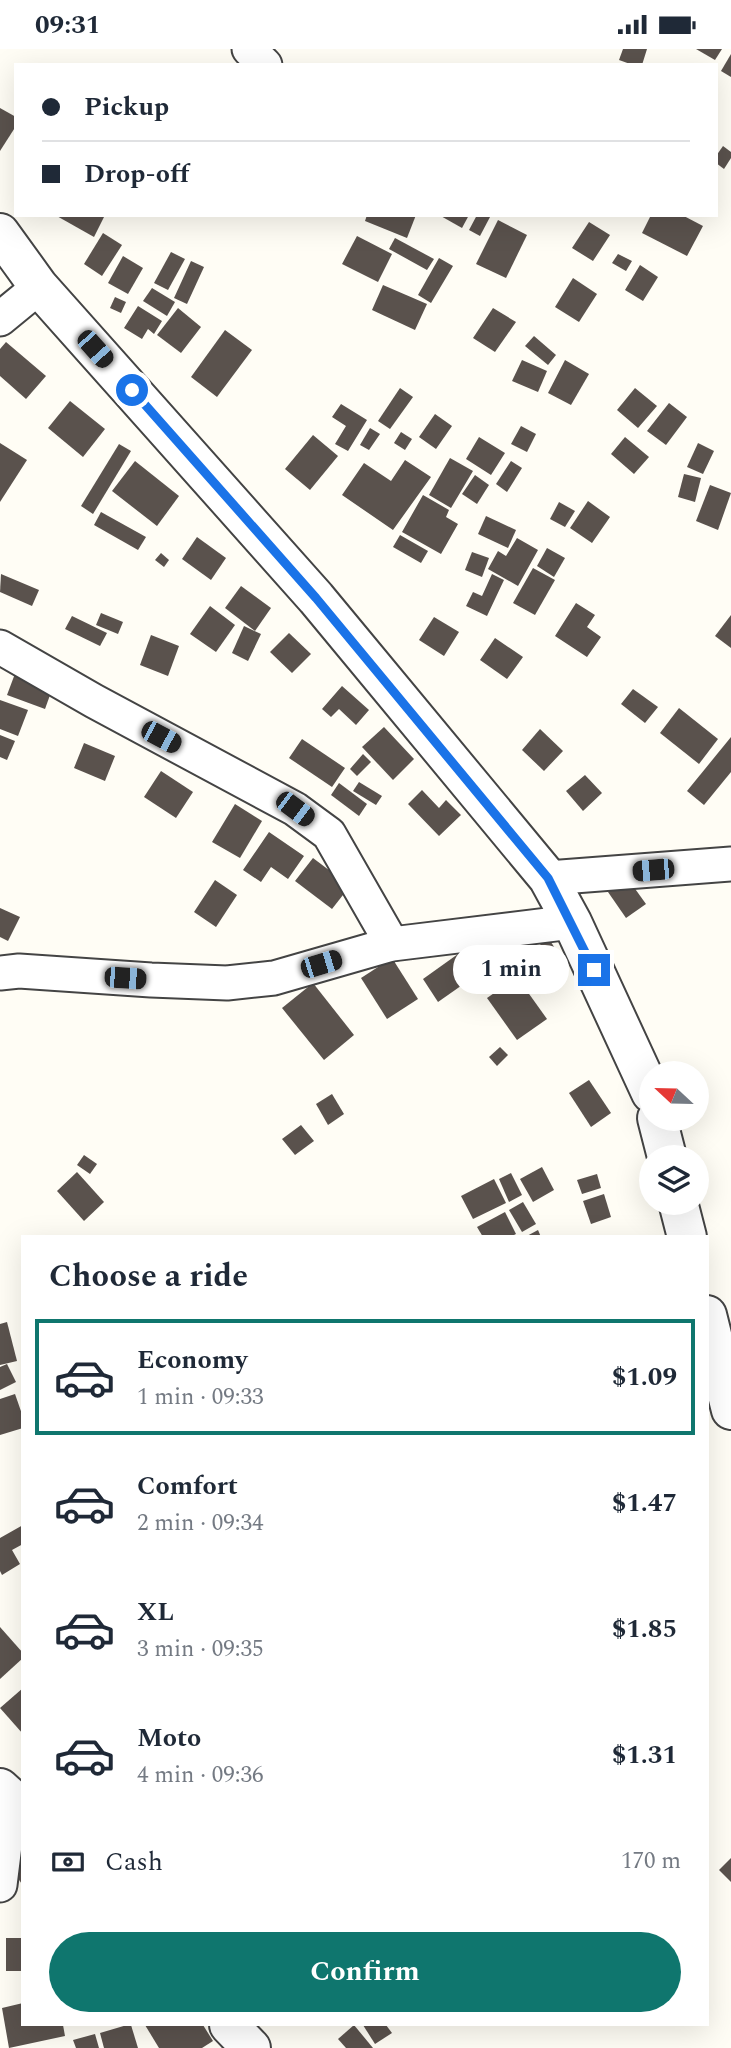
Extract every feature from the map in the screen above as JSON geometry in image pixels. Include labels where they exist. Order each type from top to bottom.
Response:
[{"type":"street","points":[[249,49],[263,63]]},
{"type":"street","points":[[0,233],[39,287],[316,598],[548,878],[572,922],[639,1067]]},
{"type":"street","points":[[3,310],[39,287]]},
{"type":"street","points":[[0,647],[295,809],[315,823],[329,834],[392,944]]},
{"type":"street","points":[[548,878],[731,864]]},
{"type":"street","points":[[0,973],[19,971],[227,983],[274,978],[392,944],[572,922]]},
{"type":"street","points":[[681,1215],[686,1235]]},
{"type":"street","points":[[709,1323],[731,1410]]},
{"type":"street","points":[[0,1885],[11,1798]]},
{"type":"street","points":[[230,2026],[251,2048]]},
{"type":"building","points":[[623,49],[647,49],[643,63],[619,60]]},
{"type":"building","points":[[696,49],[722,49],[715,60]]},
{"type":"building","points":[[731,54],[731,77],[721,71]]},
{"type":"building","points":[[0,108],[14,116],[14,129],[0,151]]},
{"type":"building","points":[[723,146],[731,152],[731,158],[724,169],[718,164],[718,153]]},
{"type":"building","points":[[59,217],[104,217],[94,237]]},
{"type":"building","points":[[366,217],[415,217],[407,238],[365,221]]},
{"type":"building","points":[[443,217],[468,217],[462,228]]},
{"type":"building","points":[[476,217],[490,217],[480,236],[469,230]]},
{"type":"building","points":[[650,217],[686,217],[703,226],[687,256],[642,233]]},
{"type":"building","points":[[498,220],[527,235],[506,278],[476,264]]},
{"type":"building","points":[[589,222],[610,235],[593,261],[572,248]]},
{"type":"building","points":[[103,233],[122,245],[102,276],[84,264]]},
{"type":"building","points":[[357,236],[392,254],[378,282],[342,264]]},
{"type":"building","points":[[395,238],[434,259],[427,270],[389,249]]},
{"type":"building","points":[[171,252],[185,259],[168,290],[154,283]]},
{"type":"building","points":[[618,254],[632,261],[626,271],[612,263]]},
{"type":"building","points":[[123,256],[143,268],[128,294],[108,283]]},
{"type":"building","points":[[439,258],[453,266],[431,303],[418,295]]},
{"type":"building","points":[[191,261],[204,267],[187,304],[174,298]]},
{"type":"building","points":[[640,265],[658,277],[643,301],[625,290]]},
{"type":"building","points":[[573,278],[597,294],[579,322],[555,307]]},
{"type":"building","points":[[383,285],[427,304],[415,330],[372,310]]},
{"type":"building","points":[[152,288],[175,302],[167,316],[143,301]]},
{"type":"building","points":[[115,297],[126,302],[121,313],[110,308]]},
{"type":"building","points":[[138,306],[162,321],[154,334],[148,329],[142,339],[124,328]]},
{"type":"building","points":[[178,308],[201,327],[181,353],[157,335]]},
{"type":"building","points":[[493,308],[516,322],[495,352],[473,338]]},
{"type":"building","points":[[225,330],[252,350],[217,397],[191,377]]},
{"type":"building","points":[[534,336],[556,355],[548,365],[525,346]]},
{"type":"building","points":[[6,342],[46,376],[26,399],[0,376],[0,349]]},
{"type":"building","points":[[522,360],[547,371],[538,392],[512,381]]},
{"type":"building","points":[[565,360],[589,374],[571,405],[548,393]]},
{"type":"building","points":[[400,388],[413,397],[390,429],[378,421]]},
{"type":"building","points":[[635,388],[657,406],[638,428],[617,410]]},
{"type":"building","points":[[70,401],[105,429],[83,457],[48,428]]},
{"type":"building","points":[[669,403],[687,417],[666,445],[647,431]]},
{"type":"building","points":[[341,404],[367,420],[348,451],[335,444],[346,426],[332,417]]},
{"type":"building","points":[[435,414],[452,426],[436,449],[419,437]]},
{"type":"building","points":[[521,426],[536,434],[527,452],[511,444]]},
{"type":"building","points":[[370,428],[380,434],[369,450],[360,445]]},
{"type":"building","points":[[401,432],[412,439],[405,450],[394,443]]},
{"type":"building","points":[[313,435],[338,456],[310,490],[285,469]]},
{"type":"building","points":[[479,437],[505,453],[491,475],[466,459]]},
{"type":"building","points":[[625,437],[649,457],[634,474],[611,454]]},
{"type":"building","points":[[0,443],[27,460],[0,502]]},
{"type":"building","points":[[698,443],[714,451],[703,474],[687,467]]},
{"type":"building","points":[[119,444],[131,451],[93,514],[81,506]]},
{"type":"building","points":[[450,458],[473,471],[451,508],[429,495]]},
{"type":"building","points":[[405,460],[431,477],[393,530],[342,495],[364,463],[391,481]]},
{"type":"building","points":[[135,461],[179,496],[157,526],[112,491]]},
{"type":"building","points":[[511,461],[522,468],[507,492],[496,484]]},
{"type":"building","points":[[684,474],[701,478],[695,502],[678,497]]},
{"type":"building","points":[[475,475],[489,485],[477,504],[462,494]]},
{"type":"building","points":[[710,485],[731,493],[718,530],[696,521]]},
{"type":"building","points":[[423,495],[449,510],[446,517],[458,524],[441,554],[402,532]]},
{"type":"building","points":[[588,501],[610,517],[592,543],[570,528]]},
{"type":"building","points":[[559,502],[575,511],[565,527],[550,519]]},
{"type":"building","points":[[101,512],[146,537],[138,550],[94,525]]},
{"type":"building","points":[[486,516],[516,530],[508,548],[478,534]]},
{"type":"building","points":[[400,535],[428,551],[421,563],[393,547]]},
{"type":"building","points":[[197,537],[226,558],[211,580],[182,559]]},
{"type":"building","points":[[517,538],[538,550],[518,586],[488,569],[498,551],[506,556]]},
{"type":"building","points":[[547,548],[565,558],[554,577],[537,566]]},
{"type":"building","points":[[472,552],[489,558],[482,577],[465,570]]},
{"type":"building","points":[[161,553],[169,560],[164,567],[155,560]]},
{"type":"building","points":[[533,568],[555,580],[535,615],[513,603]]},
{"type":"building","points":[[1,574],[39,590],[32,606],[0,592]]},
{"type":"building","points":[[492,574],[504,580],[487,616],[466,606],[473,592],[482,596]]},
{"type":"building","points":[[241,586],[271,608],[255,631],[225,608]]},
{"type":"building","points":[[576,603],[595,615],[587,627],[601,637],[587,657],[555,636]]},
{"type":"building","points":[[210,606],[235,625],[216,652],[190,634]]},
{"type":"building","points":[[101,613],[123,622],[118,634],[96,625]]},
{"type":"building","points":[[731,615],[731,648],[715,636]]},
{"type":"building","points":[[72,616],[107,633],[100,646],[65,629]]},
{"type":"building","points":[[434,617],[459,632],[444,656],[419,640]]},
{"type":"building","points":[[244,626],[261,634],[248,661],[232,653]]},
{"type":"building","points":[[289,633],[311,654],[292,673],[270,652]]},
{"type":"building","points":[[151,635],[179,646],[168,676],[140,665]]},
{"type":"building","points":[[495,638],[523,657],[507,679],[480,660]]},
{"type":"building","points":[[16,671],[54,684],[45,709],[7,695]]},
{"type":"building","points":[[342,686],[369,710],[356,725],[339,709],[331,717],[322,709]]},
{"type":"building","points":[[633,689],[658,707],[645,723],[621,704]]},
{"type":"building","points":[[0,700],[28,710],[18,736],[0,729]]},
{"type":"building","points":[[679,708],[718,739],[699,764],[660,733]]},
{"type":"building","points":[[384,727],[414,759],[393,780],[362,747]]},
{"type":"building","points":[[540,729],[563,751],[544,771],[522,750]]},
{"type":"building","points":[[0,735],[15,741],[7,760],[0,757]]},
{"type":"building","points":[[731,737],[731,772],[704,805],[687,791]]},
{"type":"building","points":[[302,739],[345,768],[332,787],[289,758]]},
{"type":"building","points":[[84,743],[115,756],[105,781],[74,768]]},
{"type":"building","points":[[363,754],[371,762],[357,776],[350,769]]},
{"type":"building","points":[[161,771],[193,792],[176,818],[144,797]]},
{"type":"building","points":[[585,775],[602,793],[583,811],[566,791]]},
{"type":"building","points":[[359,782],[382,796],[376,805],[353,791]]},
{"type":"building","points":[[339,783],[367,804],[359,816],[331,795]]},
{"type":"building","points":[[422,790],[439,808],[446,800],[461,815],[439,836],[408,804]]},
{"type":"building","points":[[235,804],[262,821],[240,858],[212,842]]},
{"type":"building","points":[[269,832],[304,856],[288,879],[271,867],[261,882],[243,870]]},
{"type":"building","points":[[313,858],[350,886],[332,909],[295,881]]},
{"type":"building","points":[[628,879],[646,904],[626,918],[608,892]]},
{"type":"building","points":[[215,880],[237,895],[216,927],[194,912]]},
{"type":"building","points":[[0,908],[20,917],[8,941],[0,937]]},
{"type":"building","points":[[479,939],[495,962],[438,1002],[423,979]]},
{"type":"building","points":[[549,939],[560,956],[541,968],[530,951]]},
{"type":"building","points":[[392,958],[418,999],[387,1019],[361,978]]},
{"type":"building","points":[[517,977],[547,1019],[517,1040],[487,998]]},
{"type":"building","points":[[313,983],[354,1035],[324,1060],[282,1008]]},
{"type":"building","points":[[500,1047],[508,1055],[497,1066],[489,1057]]},
{"type":"building","points":[[589,1080],[611,1113],[591,1127],[569,1093]]},
{"type":"building","points":[[332,1094],[344,1114],[328,1125],[316,1104]]},
{"type":"building","points":[[301,1125],[314,1141],[295,1155],[282,1139]]},
{"type":"building","points":[[84,1155],[97,1164],[90,1174],[77,1165]]},
{"type":"building","points":[[542,1167],[554,1190],[533,1202],[520,1179]]},
{"type":"building","points":[[77,1172],[104,1202],[84,1221],[57,1191]]},
{"type":"building","points":[[511,1173],[522,1195],[509,1202],[499,1179]]},
{"type":"building","points":[[597,1174],[601,1188],[582,1194],[577,1180]]},
{"type":"building","points":[[494,1179],[506,1203],[473,1219],[461,1196]]},
{"type":"building","points":[[604,1194],[611,1217],[591,1224],[583,1201]]},
{"type":"building","points":[[523,1202],[536,1224],[522,1232],[509,1210]]},
{"type":"building","points":[[505,1212],[516,1234],[482,1235],[477,1227]]},
{"type":"building","points":[[7,1322],[17,1361],[0,1365],[0,1324]]},
{"type":"building","points":[[7,1364],[16,1382],[0,1390],[0,1367]]},
{"type":"building","points":[[15,1394],[21,1411],[21,1429],[0,1435],[0,1399]]},
{"type":"building","points":[[21,1526],[21,1545],[12,1550],[20,1564],[2,1575],[0,1571],[0,1538]]},
{"type":"building","points":[[0,1627],[21,1651],[21,1660],[0,1679]]},
{"type":"building","points":[[21,1690],[21,1732],[0,1708]]},
{"type":"building","points":[[731,1858],[731,1882],[719,1870]]},
{"type":"building","points":[[21,1860],[21,1883],[11,1867]]},
{"type":"building","points":[[6,1938],[21,1938],[21,1971],[6,1971]]},
{"type":"building","points":[[21,2003],[21,2026],[63,2026],[65,2036],[9,2048],[2,2008]]},
{"type":"building","points":[[131,2026],[138,2048],[104,2048],[100,2033]]},
{"type":"building","points":[[146,2026],[204,2026],[213,2041],[202,2048],[159,2048]]},
{"type":"building","points":[[355,2026],[373,2048],[346,2048],[338,2039]]},
{"type":"building","points":[[364,2026],[387,2026],[392,2033],[375,2044]]},
{"type":"building","points":[[95,2034],[99,2048],[76,2048],[73,2040]]},
{"type":"route","points":[[132,390],[316,598],[548,878],[594,970]]}]
